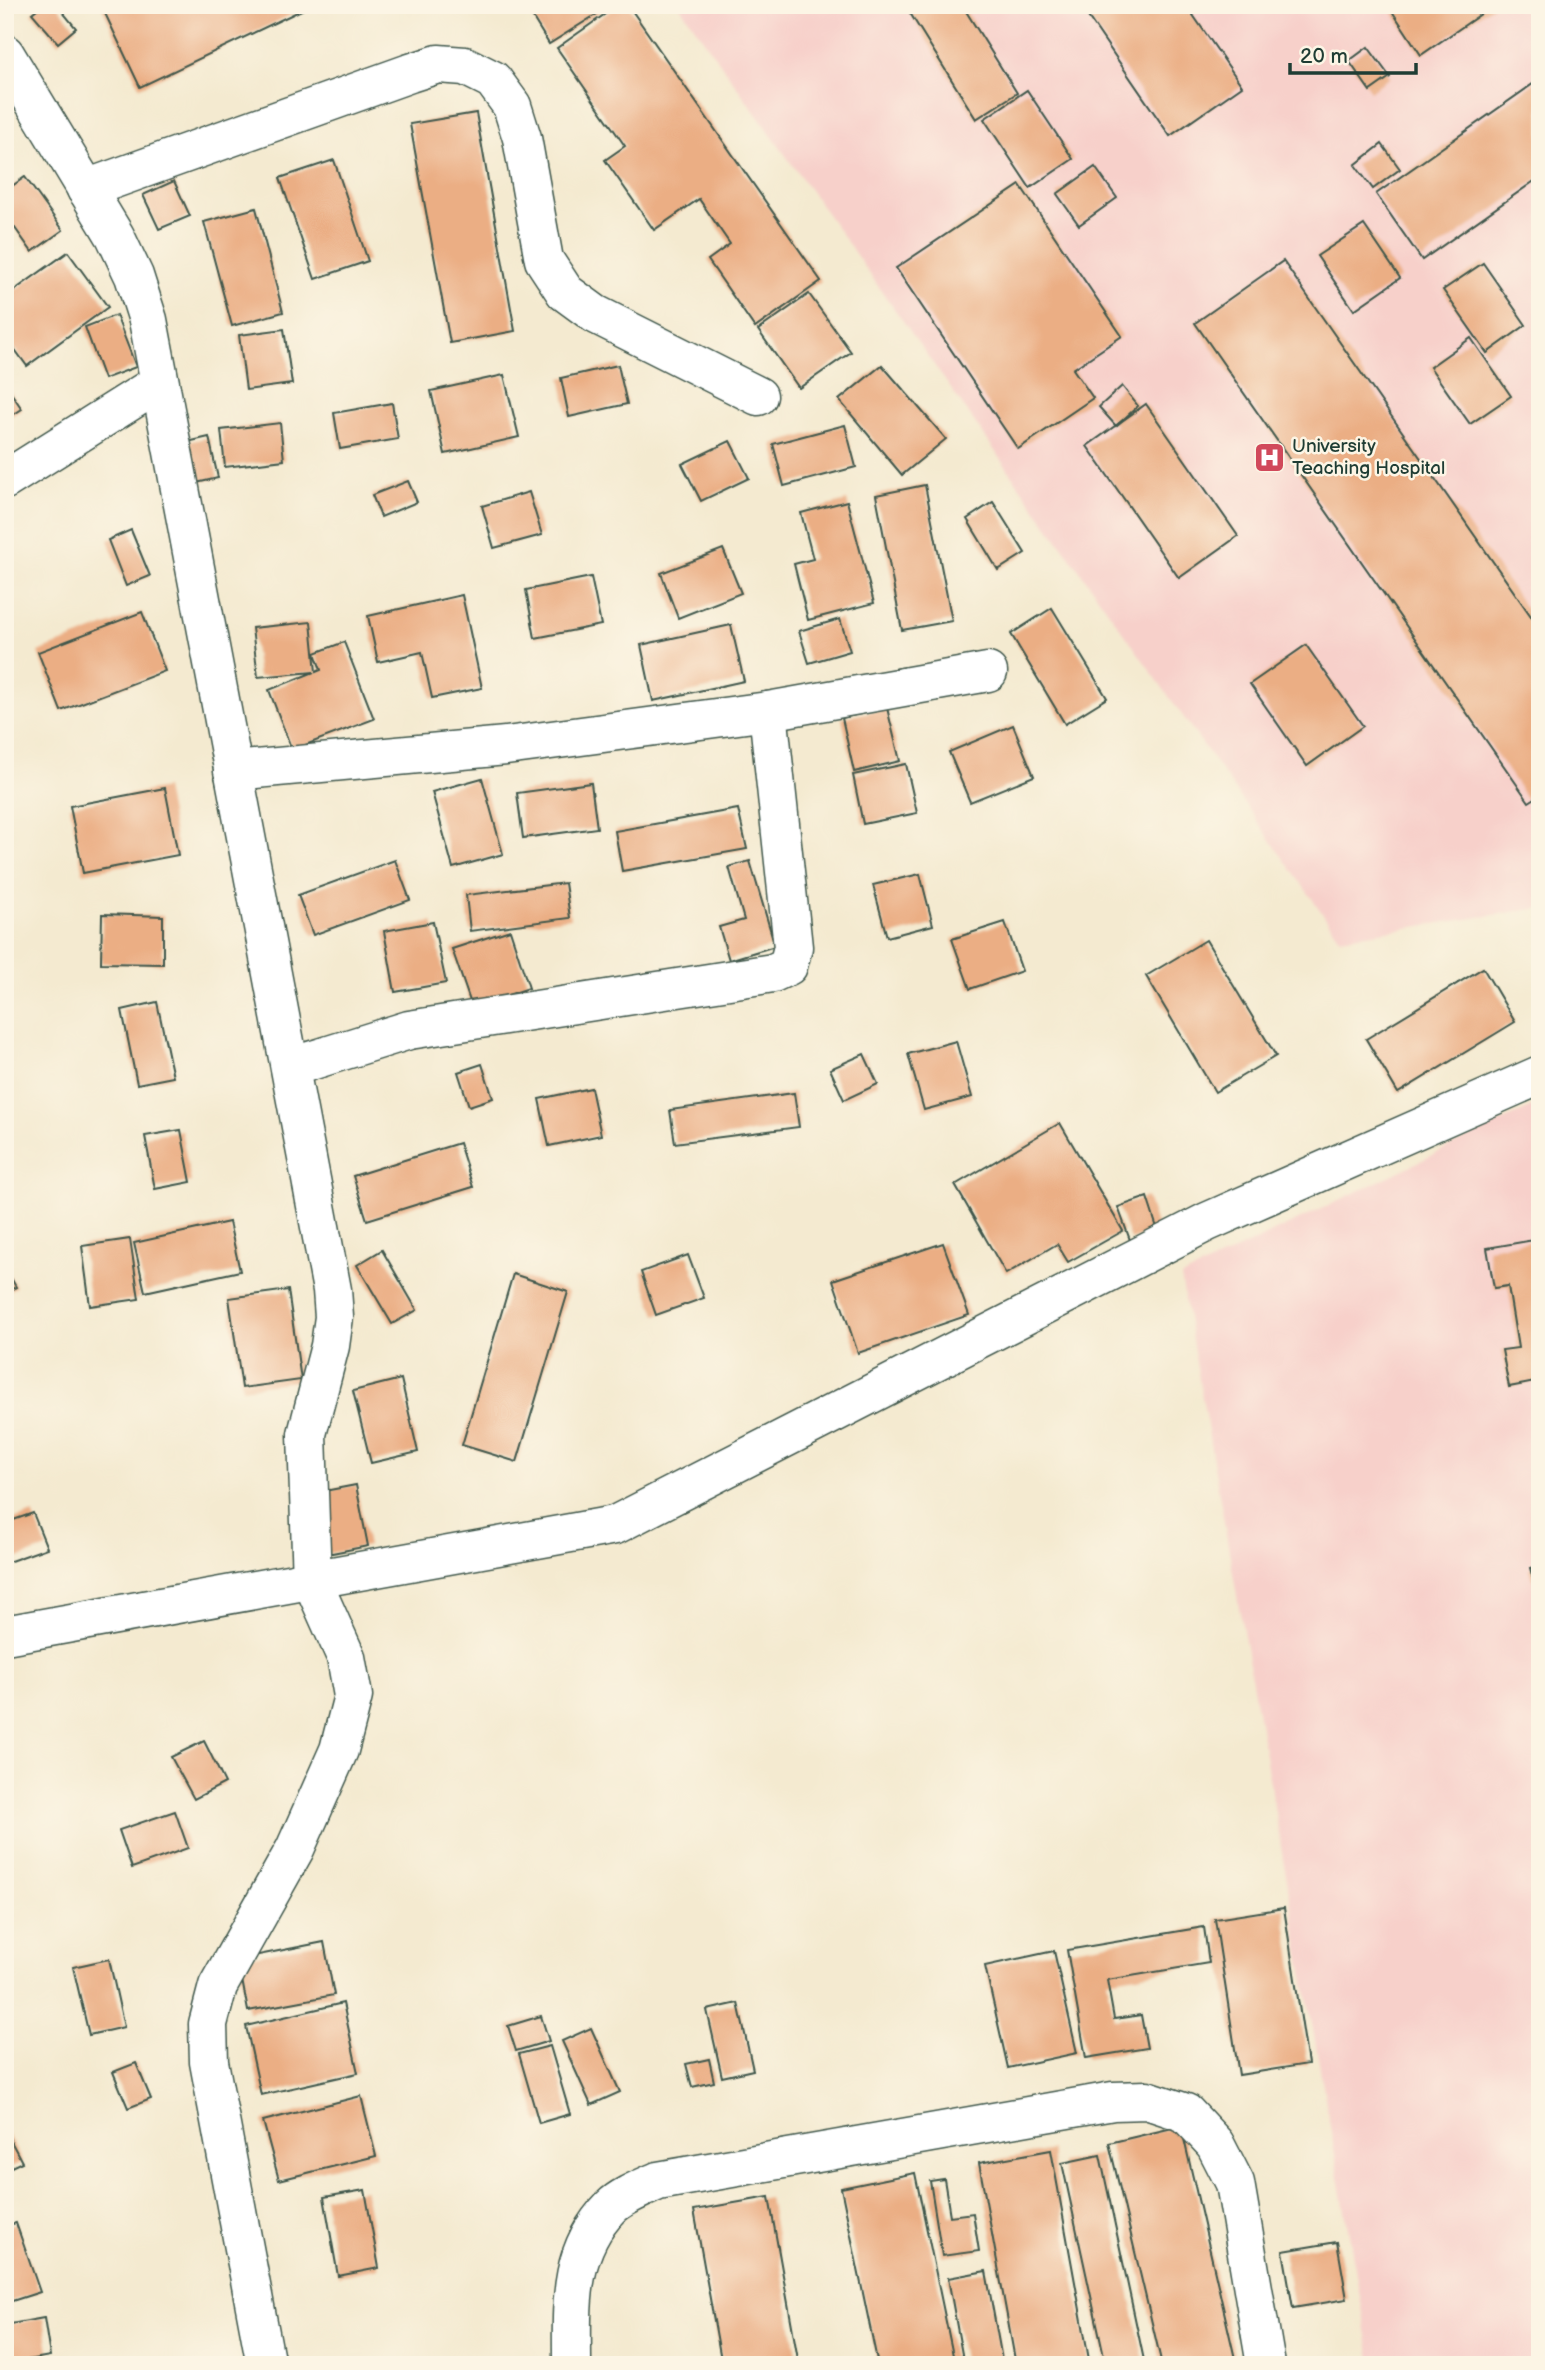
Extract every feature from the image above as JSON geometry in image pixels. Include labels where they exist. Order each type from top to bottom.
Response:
[{"type":"street","points":[[5,54],[115,236],[134,276],[148,320],[332,1290],[334,1317],[330,1346],[307,1434],[312,1581],[346,1657],[353,1696],[339,1750],[295,1849],[218,1986],[208,2024],[209,2062],[266,2365]]},
{"type":"street","points":[[86,189],[419,70],[438,64],[465,66],[493,80],[512,106],[522,138],[544,260],[565,292],[595,314],[758,396]]},
{"type":"street","points":[[5,480],[159,383]]},
{"type":"street","points":[[233,771],[506,746],[768,711],[988,672]]},
{"type":"street","points":[[290,1067],[409,1030],[774,973],[788,966],[793,947],[768,711]]},
{"type":"street","points":[[5,1635],[615,1525],[1207,1222],[1540,1076]]},
{"type":"street","points":[[572,2365],[575,2271],[588,2236],[612,2205],[658,2181],[1114,2101],[1147,2101],[1186,2113],[1215,2144],[1235,2183],[1266,2365]]},
{"type":"shaded area","name":"University Teaching Hospital","points":[[679,5],[1540,5],[1540,908],[1340,938]]},
{"type":"shaded area","points":[[1540,1103],[1540,2365],[1372,2365],[1181,1277]]},
{"type":"building","points":[[42,5],[57,5],[76,28],[58,43],[32,13]]},
{"type":"building","points":[[101,5],[135,5],[137,11],[150,5],[312,5],[140,87]]},
{"type":"building","points":[[525,5],[603,5],[605,9],[549,44]]},
{"type":"building","points":[[618,5],[628,5],[821,281],[755,328],[708,260],[730,244],[699,199],[654,230],[605,160],[625,146],[557,48]]},
{"type":"building","points":[[905,5],[962,5],[1017,93],[976,119]]},
{"type":"building","points":[[1080,5],[1186,5],[1242,86],[1170,136]]},
{"type":"building","points":[[1388,5],[1494,5],[1421,55]]},
{"type":"building","points":[[1368,47],[1390,77],[1370,91],[1349,61]]},
{"type":"building","points":[[1540,79],[1540,177],[1422,260],[1376,194]]},
{"type":"building","points":[[1027,90],[1073,159],[1030,188],[984,119]]},
{"type":"building","points":[[476,113],[515,331],[450,343],[410,124]]},
{"type":"building","points":[[1382,144],[1400,169],[1373,189],[1355,165]]},
{"type":"building","points":[[334,160],[368,261],[315,279],[280,178]]},
{"type":"building","points":[[1095,167],[1117,198],[1079,225],[1057,194]]},
{"type":"building","points":[[25,177],[63,230],[32,252],[5,214],[5,191]]},
{"type":"building","points":[[174,181],[190,216],[159,229],[143,195]]},
{"type":"building","points":[[1020,185],[1122,336],[1073,369],[1093,398],[1018,449],[896,268]]},
{"type":"building","points":[[256,208],[283,312],[232,326],[204,222]]},
{"type":"building","points":[[1364,225],[1400,278],[1354,310],[1317,256]]},
{"type":"building","points":[[68,252],[108,307],[27,366],[5,336],[5,297]]},
{"type":"building","points":[[1283,261],[1540,629],[1540,795],[1529,802],[1195,323]]},
{"type":"building","points":[[1483,263],[1526,325],[1487,353],[1443,290]]},
{"type":"building","points":[[809,294],[851,352],[799,388],[758,330]]},
{"type":"building","points":[[116,315],[136,367],[104,379],[85,327]]},
{"type":"building","points":[[284,329],[292,384],[246,390],[239,335]]},
{"type":"building","points":[[1471,338],[1511,396],[1470,424],[1430,367]]},
{"type":"building","points":[[618,365],[627,404],[569,417],[561,378]]},
{"type":"building","points":[[882,365],[946,439],[902,475],[839,400]]},
{"type":"building","points":[[504,375],[519,437],[445,454],[431,391]]},
{"type":"building","points":[[5,384],[22,409],[5,420]]},
{"type":"building","points":[[1122,386],[1138,406],[1116,426],[1099,407]]},
{"type":"building","points":[[392,403],[398,439],[340,449],[334,413]]},
{"type":"building","points":[[1146,404],[1238,536],[1179,578],[1087,446]]},
{"type":"building","points":[[280,423],[284,460],[225,467],[221,430]]},
{"type":"building","points":[[845,425],[856,467],[784,486],[773,444]]},
{"type":"building","points":[[209,437],[218,478],[192,484],[183,443]]},
{"type":"building","points":[[730,441],[749,478],[701,501],[682,464]]},
{"type":"building","points":[[408,481],[417,502],[381,517],[372,495]]},
{"type":"building","points":[[925,485],[952,621],[902,630],[876,495]]},
{"type":"building","points":[[529,492],[542,535],[494,548],[482,506]]},
{"type":"building","points":[[847,501],[874,603],[808,620],[794,564],[813,559],[801,513]]},
{"type":"building","points":[[993,502],[1025,553],[998,570],[967,519]]},
{"type":"building","points":[[131,530],[150,576],[126,586],[108,540]]},
{"type":"building","points":[[723,549],[741,593],[678,618],[661,573]]},
{"type":"building","points":[[591,577],[601,625],[535,638],[526,590]]},
{"type":"building","points":[[462,595],[482,688],[432,698],[422,652],[378,662],[368,616]]},
{"type":"building","points":[[1052,608],[1107,698],[1065,724],[1011,634]]},
{"type":"building","points":[[142,612],[165,671],[61,711],[38,652]]},
{"type":"building","points":[[840,619],[850,651],[809,663],[799,631]]},
{"type":"building","points":[[311,622],[316,672],[321,670],[315,653],[344,642],[374,719],[292,750],[269,690],[314,672],[258,677],[252,628]]},
{"type":"building","points":[[731,625],[744,681],[653,701],[641,645]]},
{"type":"building","points":[[1306,645],[1363,726],[1307,766],[1250,684]]},
{"type":"building","points":[[887,708],[900,761],[854,772],[842,718]]},
{"type":"building","points":[[1013,725],[1034,776],[970,802],[949,752]]},
{"type":"building","points":[[906,764],[917,813],[863,824],[853,775]]},
{"type":"building","points":[[482,778],[503,854],[453,868],[432,792]]},
{"type":"building","points":[[591,783],[597,828],[523,838],[517,793]]},
{"type":"building","points":[[165,788],[178,855],[83,873],[70,806]]},
{"type":"building","points":[[738,809],[747,849],[622,871],[615,831]]},
{"type":"building","points":[[395,860],[410,900],[313,935],[298,895]]},
{"type":"building","points":[[750,861],[775,946],[729,960],[719,927],[744,920],[729,867]]},
{"type":"building","points":[[920,874],[933,925],[887,937],[873,885]]},
{"type":"building","points":[[565,883],[570,918],[470,931],[466,895]]},
{"type":"building","points":[[102,914],[163,916],[163,964],[101,963]]},
{"type":"building","points":[[433,922],[446,983],[395,992],[384,931]]},
{"type":"building","points":[[1005,922],[1022,971],[970,989],[952,939]]},
{"type":"building","points":[[510,930],[529,988],[472,1007],[452,949]]},
{"type":"building","points":[[1206,940],[1276,1056],[1215,1092],[1146,976]]},
{"type":"building","points":[[1483,968],[1515,1022],[1398,1093],[1366,1039]]},
{"type":"building","points":[[157,1002],[173,1077],[137,1084],[122,1010]]},
{"type":"building","points":[[956,1041],[972,1097],[924,1110],[908,1054]]},
{"type":"building","points":[[864,1054],[878,1084],[844,1100],[830,1069]]},
{"type":"building","points":[[482,1064],[493,1098],[469,1106],[458,1072]]},
{"type":"building","points":[[591,1088],[601,1135],[549,1146],[539,1099]]},
{"type":"building","points":[[794,1093],[799,1127],[675,1143],[670,1110]]},
{"type":"building","points":[[1060,1123],[1123,1231],[1068,1262],[1057,1244],[1006,1274],[955,1185]]},
{"type":"building","points":[[181,1130],[191,1182],[155,1189],[145,1136]]},
{"type":"building","points":[[459,1143],[473,1187],[367,1220],[353,1176]]},
{"type":"building","points":[[1147,1197],[1158,1231],[1130,1240],[1118,1207]]},
{"type":"building","points":[[229,1222],[240,1271],[145,1292],[134,1243]]},
{"type":"building","points":[[130,1239],[139,1299],[90,1306],[82,1246]]},
{"type":"building","points":[[1540,1239],[1540,1381],[1509,1387],[1502,1350],[1518,1348],[1508,1286],[1494,1288],[1487,1248]]},
{"type":"building","points":[[943,1243],[969,1315],[858,1353],[833,1280]]},
{"type":"building","points":[[382,1250],[417,1310],[392,1324],[357,1265]]},
{"type":"building","points":[[688,1255],[704,1298],[656,1315],[641,1272]]},
{"type":"building","points":[[5,1267],[16,1287],[5,1293]]},
{"type":"building","points":[[513,1274],[568,1292],[517,1462],[462,1445]]},
{"type":"building","points":[[288,1290],[301,1380],[242,1388],[229,1298]]},
{"type":"building","points":[[401,1379],[418,1452],[371,1463],[353,1391]]},
{"type":"building","points":[[356,1485],[368,1546],[327,1554],[314,1493]]},
{"type":"building","points":[[33,1513],[47,1548],[5,1563],[5,1523]]},
{"type":"building","points":[[1540,1565],[1540,1600],[1539,1600],[1530,1568]]},
{"type":"building","points":[[204,1741],[225,1783],[194,1799],[171,1757]]},
{"type":"building","points":[[175,1811],[188,1848],[132,1868],[119,1830]]},
{"type":"building","points":[[1284,1908],[1308,2064],[1239,2075],[1215,1919]]},
{"type":"building","points":[[1204,1927],[1209,1963],[1107,1980],[1114,2019],[1141,2015],[1147,2048],[1086,2058],[1067,1950]]},
{"type":"building","points":[[324,1942],[334,1995],[248,2011],[238,1959]]},
{"type":"building","points":[[1054,1951],[1077,2053],[1008,2068],[985,1966]]},
{"type":"building","points":[[109,1959],[124,2027],[89,2035],[73,1967]]},
{"type":"building","points":[[343,2003],[358,2073],[261,2095],[246,2026]]},
{"type":"building","points":[[738,2003],[753,2070],[722,2077],[707,2010]]},
{"type":"building","points":[[541,2016],[549,2041],[516,2051],[508,2026]]},
{"type":"building","points":[[591,2028],[620,2092],[591,2105],[562,2041]]},
{"type":"building","points":[[550,2046],[570,2114],[539,2123],[519,2054]]},
{"type":"building","points":[[709,2059],[714,2082],[692,2087],[686,2064]]},
{"type":"building","points":[[136,2063],[151,2099],[128,2108],[113,2072]]},
{"type":"building","points":[[361,2096],[376,2156],[279,2180],[263,2121]]},
{"type":"building","points":[[1181,2126],[1236,2363],[1228,2365],[1162,2365],[1109,2143]]},
{"type":"building","points":[[5,2130],[22,2162],[5,2170]]},
{"type":"building","points":[[1051,2150],[1090,2365],[1016,2365],[979,2163]]},
{"type":"building","points":[[1100,2155],[1145,2365],[1106,2365],[1062,2163]]},
{"type":"building","points":[[915,2173],[955,2365],[878,2365],[841,2188]]},
{"type":"building","points":[[944,2179],[950,2216],[973,2213],[979,2251],[942,2256],[930,2181]]},
{"type":"building","points":[[365,2190],[379,2268],[338,2276],[324,2197]]},
{"type":"building","points":[[769,2197],[799,2365],[722,2365],[694,2210]]},
{"type":"building","points":[[16,2223],[40,2292],[9,2302],[5,2292],[5,2226]]},
{"type":"building","points":[[1337,2242],[1347,2299],[1293,2308],[1283,2251]]},
{"type":"building","points":[[986,2271],[1003,2365],[964,2365],[948,2278]]},
{"type":"building","points":[[44,2318],[50,2356],[5,2364],[5,2325]]},
{"type":"place","name":"University Teaching Hospital","points":[[1269,457]]}]
